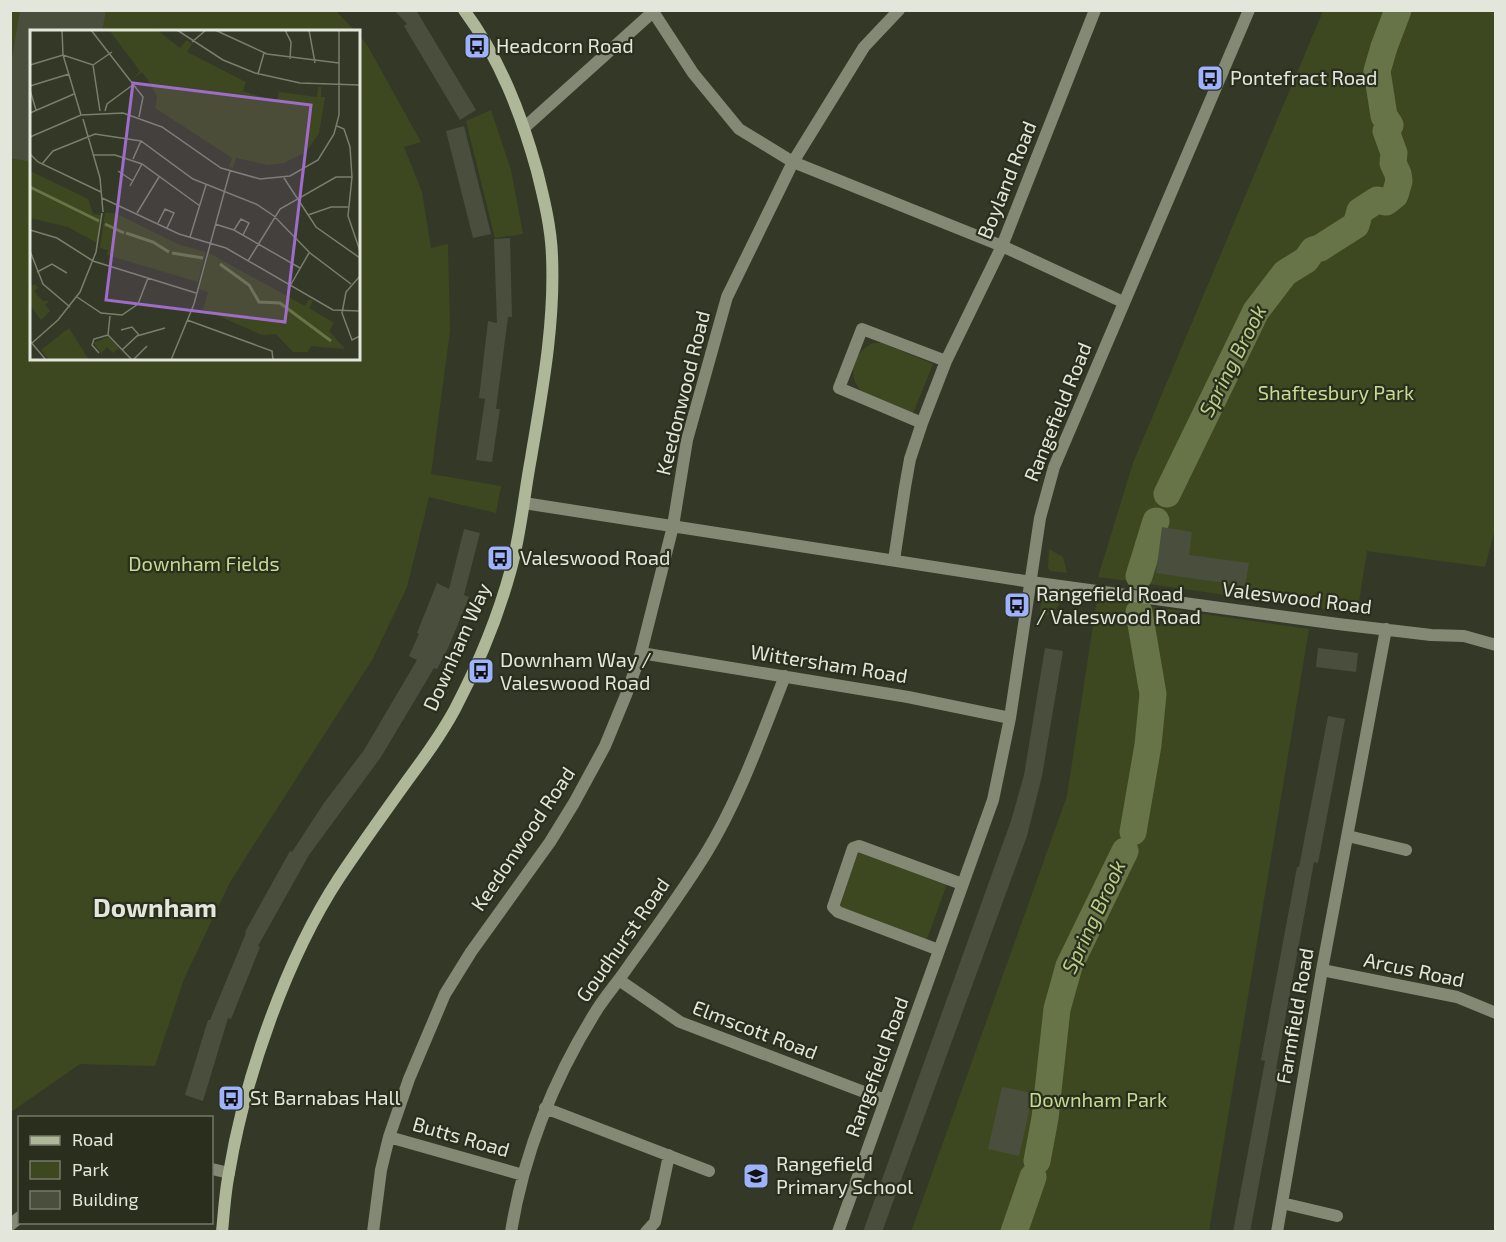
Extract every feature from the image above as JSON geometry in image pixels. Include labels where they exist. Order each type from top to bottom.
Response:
[{"type":"street","name":"Downham Way","points":[[222,1232],[229,1173],[248,1086],[277,1002],[309,930],[338,880],[429,751],[454,711],[494,622],[511,568],[524,503],[544,385],[552,293],[552,252],[546,204],[525,127],[508,85],[488,46],[464,10]]},
{"type":"street","name":"Keedonwood Road","points":[[373,1232],[381,1170],[389,1137],[409,1079],[445,994],[471,952],[550,842],[574,803],[605,746],[641,653],[673,526],[687,440],[727,297],[793,162],[864,47],[899,10]]},
{"type":"street","name":"Boyland Road","points":[[894,560],[910,459],[922,423],[946,361],[1002,246],[1095,10]]},
{"type":"street","name":"Rangefield Road","points":[[838,1232],[993,800],[1010,718],[1040,519],[1054,467],[1249,10]]},
{"type":"street","points":[[525,127],[653,11],[693,74],[739,129],[793,162],[1002,246],[1123,302]]},
{"type":"street","points":[[922,423],[839,388],[862,329],[946,361]]},
{"type":"street","name":"Valeswood Road","points":[[524,503],[1031,582],[1338,624],[1431,635],[1464,636],[1496,645]]},
{"type":"street","name":"Farmfield Road","points":[[1277,1232],[1322,970],[1386,629]]},
{"type":"street","name":"Wittersham Road","points":[[641,653],[908,697],[1010,718]]},
{"type":"street","name":"Goudhurst Road","points":[[511,1232],[523,1174],[545,1108],[598,1008],[674,904],[706,853],[748,768],[785,676]]},
{"type":"street","points":[[1347,836],[1406,850]]},
{"type":"street","points":[[939,950],[838,912],[833,907],[853,848],[859,846],[962,884]]},
{"type":"street","name":"Arcus Road","points":[[1322,970],[1457,997],[1496,1013]]},
{"type":"street","name":"Elmscott Road","points":[[619,980],[680,1022],[885,1100]]},
{"type":"street","points":[[545,1108],[708,1171]]},
{"type":"street","name":"Butts Road","points":[[389,1137],[523,1174]]},
{"type":"street","points":[[646,1232],[655,1222],[669,1155]]},
{"type":"street","points":[[213,1169],[229,1173]]},
{"type":"street","points":[[1282,1203],[1337,1216]]},
{"type":"green space","name":"Downham Fields","points":[[11,11],[336,11],[354,30],[30,30],[30,360],[360,360],[360,36],[421,142],[404,147],[422,192],[431,248],[448,244],[450,331],[431,474],[501,486],[496,513],[429,497],[407,587],[372,660],[230,882],[184,979],[155,1066],[80,1064],[11,1112]]},
{"type":"green space","name":"Shaftesbury Park","points":[[1323,11],[1495,11],[1496,525],[1485,567],[1367,551],[1357,614],[1142,583],[1140,586],[1129,585],[1128,581],[1098,577],[1133,463]]},
{"type":"green space","points":[[491,110],[511,170],[523,234],[495,238],[466,121]]},
{"type":"green space","points":[[873,343],[882,343],[933,364],[913,413],[863,392],[857,386],[854,380],[854,365],[861,352]]},
{"type":"green space","points":[[1049,549],[1063,557],[1067,573],[1051,571],[1048,568]]},
{"type":"green space","points":[[1042,598],[1061,601],[1052,612],[1039,617]]},
{"type":"green space","name":"Downham Park","points":[[1097,599],[1309,629],[1209,1231],[911,1232],[1067,796]]},
{"type":"green space","points":[[857,852],[947,884],[927,939],[840,907]]},
{"type":"building","points":[[20,10],[106,10],[102,30],[30,30],[30,162],[10,158],[10,70]]},
{"type":"building","points":[[394,10],[416,10],[476,110],[460,120],[404,26],[407,24]]},
{"type":"building","points":[[464,126],[491,234],[473,238],[446,131]]},
{"type":"building","points":[[510,238],[512,317],[508,317],[496,409],[500,409],[492,462],[476,460],[485,399],[479,398],[488,321],[497,323],[494,239]]},
{"type":"building","points":[[1162,527],[1192,532],[1189,555],[1249,563],[1245,586],[1156,573]]},
{"type":"building","points":[[464,529],[480,533],[464,595],[469,597],[449,646],[381,757],[309,855],[258,946],[260,947],[231,1019],[228,1018],[203,1101],[185,1095],[208,1020],[210,1020],[245,932],[290,851],[292,852],[324,803],[364,750],[417,660],[409,656],[419,634],[417,633],[437,583],[449,589]]},
{"type":"building","points":[[1045,648],[1063,651],[1042,776],[1027,836],[882,1232],[863,1232],[1011,821],[1024,775]]},
{"type":"building","points":[[1318,648],[1358,653],[1356,672],[1316,667]]},
{"type":"building","points":[[1328,716],[1345,719],[1335,774],[1318,863],[1314,862],[1276,1069],[1280,1070],[1250,1232],[1233,1232],[1265,1061],[1261,1060]]},
{"type":"building","points":[[1002,1087],[1033,1093],[1019,1156],[988,1149]]},
{"type":"waterway","name":"Spring Brook","points":[[1167,494],[1256,311],[1285,273],[1306,260],[1313,250],[1356,225],[1360,211],[1377,200],[1386,202],[1395,195],[1399,181],[1398,174],[1393,163],[1394,153],[1386,131],[1390,125],[1384,116],[1377,71],[1398,10]]},
{"type":"waterway","points":[[1139,576],[1156,521]]},
{"type":"waterway","name":"Spring Brook","points":[[1133,832],[1148,745],[1153,694],[1139,612]]},
{"type":"waterway","name":"Spring Brook","points":[[1037,1161],[1045,1118],[1057,1009],[1069,966],[1125,851]]},
{"type":"waterway","name":"Spring Brook","points":[[1014,1232],[1033,1177]]},
{"type":"place","name":"Headcorn Road","points":[[477,46]]},
{"type":"place","name":"Pontefract Road","points":[[1210,78]]},
{"type":"place","name":"Valeswood Road","points":[[500,558]]},
{"type":"place","name":"Rangefield Road / Valeswood Road","points":[[1017,605]]},
{"type":"place","name":"Downham Way / Valeswood Road","points":[[481,671]]},
{"type":"place","name":"St Barnabas Hall","points":[[231,1098]]},
{"type":"place","name":"Rangefield Primary School","points":[[756,1176]]},
{"type":"district","name":"Downham","points":[[155,908]]}]
